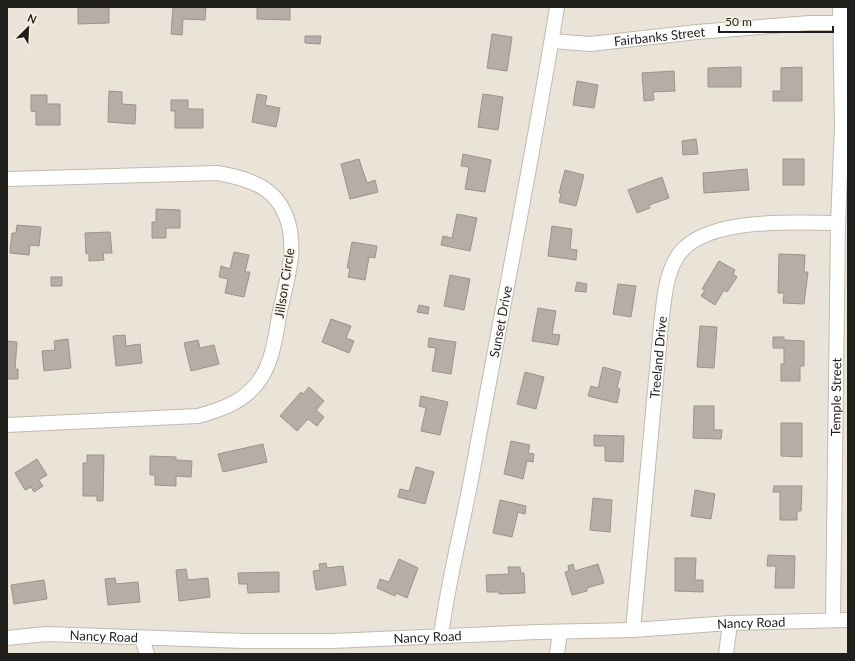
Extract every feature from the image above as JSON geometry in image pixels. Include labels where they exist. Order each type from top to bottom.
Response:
[{"type":"street","name":"Sunset Drive","points":[[441,636],[444,607],[470,486],[534,150],[557,7]]},
{"type":"street","name":"Temple Street","points":[[833,620],[838,223],[842,126],[839,23],[840,7]]},
{"type":"street","name":"Fairbanks Street","points":[[552,41],[590,44],[696,32],[810,23],[839,23]]},
{"type":"street","name":"Jillson Circle","points":[[7,180],[217,173],[242,178],[265,188],[279,203],[288,222],[292,256],[272,355],[254,387],[241,399],[225,408],[198,416],[7,425]]},
{"type":"street","name":"Treeland Drive","points":[[633,630],[660,324],[667,284],[675,262],[679,255],[692,242],[709,232],[769,223],[838,223]]},
{"type":"street","name":"Nancy Road","points":[[7,638],[46,634],[334,648],[441,636],[633,630],[730,623],[848,620]]},
{"type":"street","points":[[726,654],[730,623]]},
{"type":"street","points":[[557,654],[560,632]]},
{"type":"street","points":[[142,639],[147,654]]},
{"type":"building","points":[[78,7],[109,7],[109,23],[78,24]]},
{"type":"building","points":[[173,7],[206,7],[205,20],[183,19],[182,35],[171,34]]},
{"type":"building","points":[[257,7],[290,7],[290,20],[257,19]]},
{"type":"building","points":[[492,34],[512,37],[507,71],[487,68]]},
{"type":"building","points":[[305,36],[321,36],[320,44],[305,43]]},
{"type":"building","points":[[741,67],[741,87],[708,87],[708,68]]},
{"type":"building","points":[[802,67],[802,101],[773,101],[773,91],[781,91],[781,68]]},
{"type":"building","points":[[674,71],[675,91],[653,92],[654,100],[644,101],[642,73]]},
{"type":"building","points":[[577,81],[598,85],[594,108],[573,105]]},
{"type":"building","points":[[109,91],[122,92],[122,104],[136,105],[135,124],[108,122]]},
{"type":"building","points":[[257,94],[267,96],[265,105],[280,108],[276,127],[252,122]]},
{"type":"building","points":[[483,94],[503,97],[498,130],[478,127]]},
{"type":"building","points":[[31,95],[47,95],[47,104],[60,104],[60,125],[36,125],[36,112],[31,111]]},
{"type":"building","points":[[171,100],[188,100],[188,109],[203,109],[203,128],[175,128],[175,111],[171,111]]},
{"type":"building","points":[[696,139],[698,154],[683,155],[682,141]]},
{"type":"building","points":[[463,154],[491,160],[485,192],[465,189],[469,167],[461,166]]},
{"type":"building","points":[[359,159],[367,183],[375,180],[378,192],[350,199],[341,164]]},
{"type":"building","points":[[783,159],[804,159],[804,185],[783,185]]},
{"type":"building","points":[[747,169],[749,190],[704,193],[703,173]]},
{"type":"building","points":[[565,170],[584,175],[576,206],[559,202],[561,194],[559,193]]},
{"type":"building","points":[[662,177],[669,198],[649,205],[650,208],[637,213],[628,190]]},
{"type":"building","points":[[156,209],[180,210],[180,228],[166,228],[166,238],[152,238],[152,222],[156,222]]},
{"type":"building","points":[[457,214],[477,218],[470,251],[441,245],[443,236],[452,238]]},
{"type":"building","points":[[17,225],[41,227],[39,246],[30,245],[29,255],[10,253],[12,233],[16,233]]},
{"type":"building","points":[[552,226],[572,229],[570,249],[577,250],[576,260],[548,256]]},
{"type":"building","points":[[110,232],[112,253],[103,253],[104,260],[89,261],[89,253],[86,254],[85,233]]},
{"type":"building","points":[[352,242],[377,246],[375,258],[369,257],[365,280],[348,277],[350,268],[347,268]]},
{"type":"building","points":[[234,252],[249,255],[245,272],[250,272],[244,297],[225,293],[228,279],[219,277],[221,266],[230,269]]},
{"type":"building","points":[[779,254],[805,255],[804,272],[808,272],[804,304],[783,303],[784,293],[778,293]]},
{"type":"building","points":[[719,261],[735,270],[733,274],[737,277],[727,292],[724,290],[715,305],[701,296],[705,290],[702,289]]},
{"type":"building","points":[[450,275],[470,279],[464,310],[444,306]]},
{"type":"building","points":[[51,277],[62,277],[62,286],[51,286]]},
{"type":"building","points":[[577,282],[587,284],[586,292],[575,291]]},
{"type":"building","points":[[618,284],[636,286],[631,317],[613,314]]},
{"type":"building","points":[[419,305],[429,307],[428,314],[417,312]]},
{"type":"building","points":[[538,308],[556,311],[552,334],[560,335],[558,345],[532,341]]},
{"type":"building","points":[[331,319],[351,326],[346,338],[354,341],[349,353],[322,342]]},
{"type":"building","points":[[700,326],[717,327],[714,368],[697,367]]},
{"type":"building","points":[[125,335],[126,346],[140,344],[142,363],[116,366],[113,336]]},
{"type":"building","points":[[773,337],[784,337],[784,340],[804,341],[804,366],[800,366],[800,381],[781,381],[781,364],[784,364],[784,348],[773,348]]},
{"type":"building","points":[[429,338],[456,342],[451,374],[432,371],[436,348],[428,347]]},
{"type":"building","points":[[68,339],[71,368],[44,371],[42,351],[55,350],[54,341]]},
{"type":"building","points":[[198,340],[200,348],[214,345],[219,364],[191,371],[184,343]]},
{"type":"building","points":[[7,341],[17,342],[15,369],[18,369],[18,379],[7,379]]},
{"type":"building","points":[[603,367],[621,372],[617,388],[620,389],[617,403],[588,396],[591,386],[598,388]]},
{"type":"building","points":[[525,372],[544,377],[536,409],[517,404]]},
{"type":"building","points":[[309,387],[324,401],[316,410],[324,417],[317,426],[308,419],[297,431],[280,416],[301,392],[303,394]]},
{"type":"building","points":[[421,396],[448,402],[440,435],[421,431],[426,408],[419,406]]},
{"type":"building","points":[[694,406],[714,406],[714,430],[722,430],[721,439],[693,438]]},
{"type":"building","points":[[781,423],[802,423],[802,457],[781,456]]},
{"type":"building","points":[[594,435],[624,436],[623,462],[605,461],[605,446],[594,446]]},
{"type":"building","points":[[511,441],[530,445],[528,453],[534,454],[533,462],[527,461],[523,479],[504,474]]},
{"type":"building","points":[[263,444],[267,462],[223,472],[218,454]]},
{"type":"building","points":[[87,455],[104,455],[103,501],[97,501],[97,496],[83,496],[83,463],[87,463]]},
{"type":"building","points":[[150,456],[176,457],[176,460],[192,461],[191,477],[176,476],[176,486],[155,485],[155,475],[150,475]]},
{"type":"building","points":[[37,459],[47,475],[39,480],[43,486],[34,492],[31,487],[25,490],[15,473]]},
{"type":"building","points":[[416,467],[434,472],[425,504],[398,497],[400,489],[409,491]]},
{"type":"building","points":[[774,486],[802,486],[801,511],[797,511],[797,520],[780,520],[780,492],[773,492]]},
{"type":"building","points":[[695,490],[715,494],[711,519],[691,516]]},
{"type":"building","points":[[593,498],[612,500],[610,532],[590,530]]},
{"type":"building","points":[[500,500],[526,506],[525,514],[518,512],[512,537],[493,533]]},
{"type":"building","points":[[768,555],[795,556],[794,588],[775,588],[776,566],[767,566]]},
{"type":"building","points":[[675,558],[696,558],[695,580],[703,580],[703,592],[675,591]]},
{"type":"building","points":[[399,559],[418,568],[407,598],[396,593],[395,596],[377,588],[380,579],[389,582]]},
{"type":"building","points":[[326,563],[327,568],[343,566],[346,585],[316,590],[313,571],[320,570],[319,564]]},
{"type":"building","points":[[573,564],[575,571],[598,564],[604,583],[587,588],[587,591],[572,595],[565,572],[569,571],[568,566]]},
{"type":"building","points":[[508,567],[520,567],[521,573],[524,573],[525,593],[499,594],[499,592],[487,592],[486,575],[509,574]]},
{"type":"building","points":[[186,569],[188,580],[208,578],[210,597],[179,601],[176,570]]},
{"type":"building","points":[[279,572],[279,592],[248,593],[247,584],[239,584],[238,573]]},
{"type":"building","points":[[115,578],[116,584],[138,582],[140,602],[108,605],[105,579]]},
{"type":"building","points":[[44,580],[47,599],[14,604],[11,585]]}]
